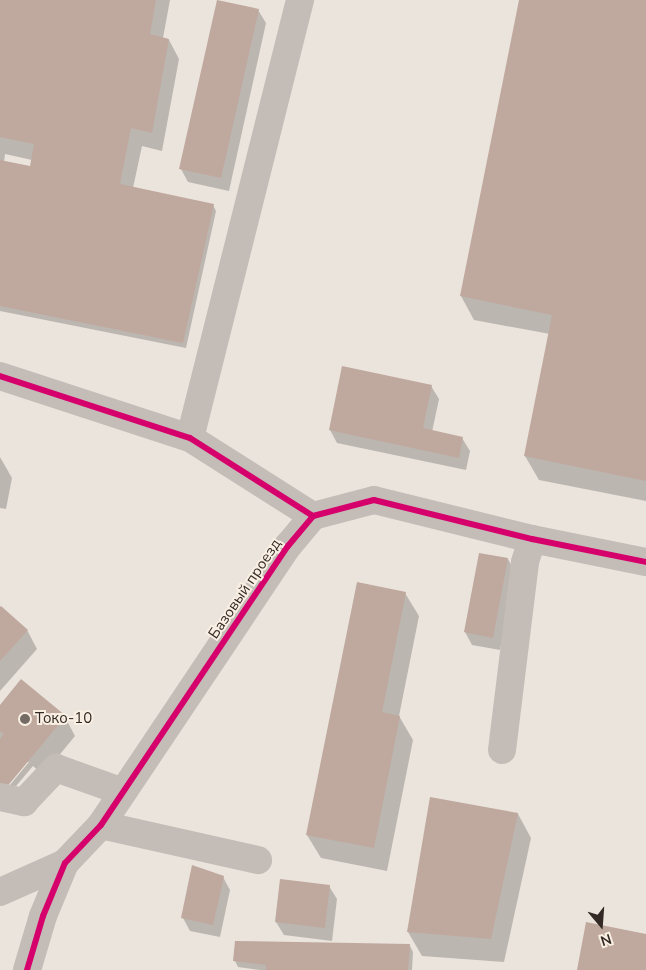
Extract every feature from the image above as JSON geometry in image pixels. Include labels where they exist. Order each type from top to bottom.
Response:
[{"type":"street","points":[[190,438],[293,2]]},
{"type":"street","points":[[0,376],[190,438],[313,516],[374,500],[532,539],[646,562]]},
{"type":"street","name":"Базовый проезд","points":[[27,970],[44,916],[66,863],[101,825],[288,546],[313,516]]},
{"type":"street","points":[[502,750],[525,562],[532,539]]},
{"type":"street","points":[[0,797],[24,802],[56,768],[123,792]]},
{"type":"street","points":[[101,825],[258,860]]},
{"type":"street","name":"Базовый проезд","points":[[0,892],[66,863]]},
{"type":"building","points":[[0,0],[156,0],[150,34],[169,39],[152,133],[131,128],[120,184],[214,204],[183,343],[0,306],[0,160],[30,166],[34,144],[0,137]]},
{"type":"building","points":[[217,0],[259,9],[221,178],[179,169]]},
{"type":"building","points":[[519,0],[646,0],[646,481],[524,456],[552,315],[460,296]]},
{"type":"building","points":[[342,366],[432,385],[423,428],[463,437],[459,458],[329,430]]},
{"type":"building","points":[[479,553],[508,558],[493,638],[464,632]]},
{"type":"building","points":[[357,582],[406,592],[382,712],[400,716],[374,848],[306,835]]},
{"type":"building","points":[[0,607],[28,630],[0,661]]},
{"type":"building","points":[[21,679],[66,716],[0,795],[0,739],[4,734],[0,731],[0,705]]},
{"type":"building","points":[[430,797],[518,813],[491,939],[407,932]]},
{"type":"building","points":[[192,865],[224,876],[213,925],[181,918]]},
{"type":"building","points":[[280,879],[330,885],[325,928],[275,922]]},
{"type":"building","points":[[586,922],[646,934],[646,970],[577,970]]},
{"type":"building","points":[[235,941],[410,944],[408,970],[266,970],[266,965],[233,961]]},
{"type":"cycle path","points":[[0,376],[190,438],[313,516]]},
{"type":"cycle path","points":[[27,970],[43,916],[65,863],[101,825],[288,546],[313,516],[374,500],[532,539],[646,562]]},
{"type":"place","name":"Токо-10","points":[[25,719]]}]
